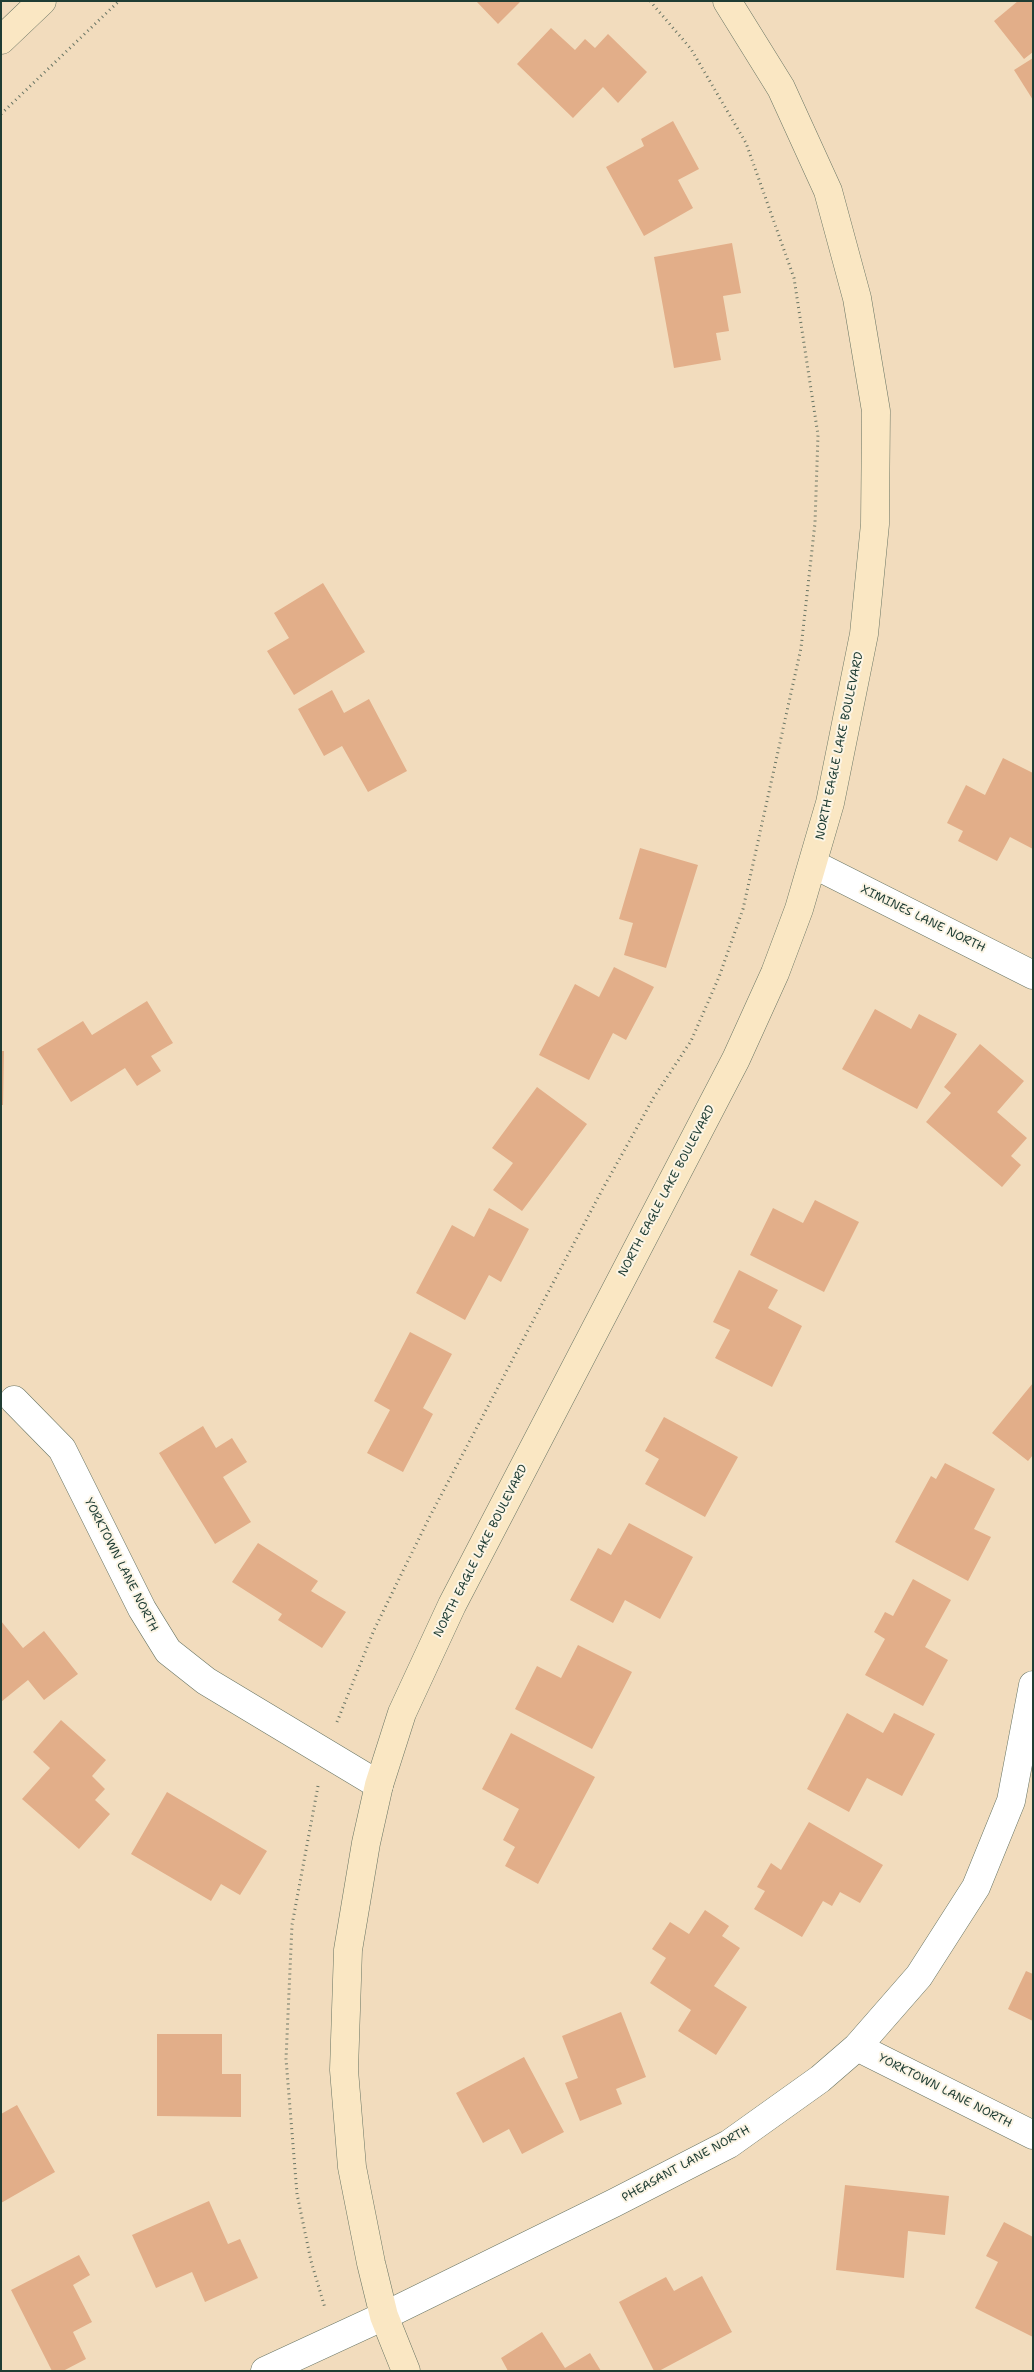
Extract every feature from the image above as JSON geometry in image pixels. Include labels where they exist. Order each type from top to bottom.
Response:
[{"type":"street","points":[[1,40],[42,1]]},
{"type":"street","name":"NORTH EAGLE LAKE BOULEVARD","points":[[406,2371],[384,2316],[352,2167],[344,2070],[348,1950],[366,1843],[379,1785],[402,1714],[452,1605],[736,1059],[776,973],[813,864],[830,803],[864,634],[875,524],[876,411],[857,298],[828,192],[781,88],[727,1]]},
{"type":"street","name":"XIMINES LANE NORTH","points":[[813,864],[1033,975]]},
{"type":"street","name":"YORKTOWN LANE NORTH","points":[[14,1400],[62,1449],[142,1609],[168,1651],[206,1681],[379,1785]]},
{"type":"street","name":"PHEASANT LANE NORTH","points":[[265,2371],[384,2316],[729,2144],[820,2080],[857,2047],[919,1976],[976,1887],[1011,1802],[1033,1685]]},
{"type":"street","name":"YORKTOWN LANE NORTH","points":[[857,2047],[1033,2135]]},
{"type":"path","points":[[1,114],[119,1]]},
{"type":"path","points":[[328,2341],[324,2307],[311,2261],[297,2194],[286,2060],[292,1925],[326,1754],[374,1630],[428,1520],[654,1097],[691,1041],[719,977],[743,909],[800,648],[815,523],[818,434],[794,278],[746,143],[691,49],[650,1]]},
{"type":"building","points":[[476,1],[521,1],[498,24]]},
{"type":"building","points":[[1018,1],[1033,1],[1033,52],[1024,59],[994,21]]},
{"type":"building","points":[[551,28],[575,50],[585,39],[595,48],[608,34],[647,72],[618,103],[603,87],[573,118],[517,64]]},
{"type":"building","points":[[1033,58],[1033,100],[1014,70]]},
{"type":"building","points":[[673,121],[699,169],[678,180],[693,208],[644,236],[606,167],[644,146],[641,139]]},
{"type":"building","points":[[732,243],[741,293],[723,296],[729,331],[716,333],[721,360],[674,368],[654,257]]},
{"type":"building","points":[[323,583],[365,652],[294,695],[267,651],[289,638],[274,613]]},
{"type":"building","points":[[332,690],[344,713],[369,699],[407,771],[368,792],[342,746],[324,756],[298,709]]},
{"type":"building","points":[[1003,758],[1033,773],[1033,849],[1010,837],[997,861],[958,841],[963,831],[947,823],[966,785],[985,795]]},
{"type":"building","points":[[640,848],[698,865],[666,968],[624,955],[633,923],[619,919]]},
{"type":"building","points":[[614,967],[654,987],[626,1040],[613,1033],[589,1080],[539,1055],[575,984],[599,997]]},
{"type":"building","points":[[147,1001],[173,1043],[151,1056],[161,1071],[137,1086],[125,1068],[71,1102],[37,1049],[83,1021],[92,1035]]},
{"type":"building","points":[[875,1009],[911,1029],[919,1014],[957,1034],[917,1109],[842,1069]]},
{"type":"building","points":[[980,1044],[1024,1081],[997,1112],[1027,1138],[1011,1156],[1021,1165],[1002,1187],[926,1122],[951,1093],[944,1087]]},
{"type":"building","points":[[1,1051],[4,1051],[3,1105],[1,1105]]},
{"type":"building","points":[[537,1087],[587,1124],[522,1211],[493,1190],[513,1163],[492,1148]]},
{"type":"building","points":[[815,1200],[859,1222],[824,1292],[750,1255],[773,1208],[803,1223]]},
{"type":"building","points":[[489,1208],[529,1229],[501,1282],[489,1275],[465,1320],[416,1293],[452,1225],[474,1237]]},
{"type":"building","points":[[739,1270],[778,1290],[768,1308],[802,1326],[772,1387],[715,1358],[730,1330],[713,1322]]},
{"type":"building","points":[[410,1332],[452,1354],[423,1408],[433,1414],[403,1472],[367,1453],[390,1410],[374,1401]]},
{"type":"building","points":[[1033,1383],[1033,1455],[1028,1461],[992,1433]]},
{"type":"building","points":[[664,1417],[738,1457],[705,1517],[645,1484],[659,1459],[645,1451]]},
{"type":"building","points":[[203,1426],[216,1448],[232,1438],[247,1462],[223,1477],[251,1522],[215,1544],[159,1453]]},
{"type":"building","points":[[945,1463],[995,1489],[974,1529],[991,1537],[968,1581],[895,1542],[931,1476],[936,1479]]},
{"type":"building","points":[[629,1523],[693,1557],[660,1619],[625,1600],[613,1623],[570,1600],[598,1548],[611,1555]]},
{"type":"building","points":[[258,1543],[318,1581],[311,1591],[346,1612],[322,1648],[278,1620],[282,1614],[232,1582]]},
{"type":"building","points":[[913,1579],[951,1600],[925,1647],[948,1660],[923,1706],[865,1675],[885,1639],[874,1632],[885,1612],[893,1616]]},
{"type":"building","points":[[1,1621],[23,1648],[44,1631],[78,1674],[44,1700],[28,1680],[1,1702]]},
{"type":"building","points":[[578,1645],[632,1672],[592,1749],[515,1709],[537,1666],[561,1678]]},
{"type":"building","points":[[847,1713],[883,1733],[894,1713],[935,1734],[902,1796],[867,1778],[849,1812],[807,1789]]},
{"type":"building","points":[[61,1720],[106,1760],[92,1776],[105,1789],[95,1800],[110,1814],[79,1849],[22,1799],[50,1768],[33,1752]]},
{"type":"building","points":[[511,1733],[595,1777],[538,1884],[505,1866],[515,1847],[503,1840],[519,1809],[482,1789]]},
{"type":"building","points":[[167,1792],[267,1851],[240,1895],[221,1884],[211,1901],[131,1854]]},
{"type":"building","points":[[809,1822],[883,1865],[860,1903],[840,1892],[832,1906],[823,1901],[802,1937],[754,1909],[765,1891],[757,1887],[771,1863],[781,1870]]},
{"type":"building","points":[[705,1910],[729,1926],[722,1936],[740,1948],[714,1986],[747,2007],[716,2055],[678,2031],[691,2010],[650,1983],[666,1958],[652,1949],[670,1922],[689,1934]]},
{"type":"building","points":[[1026,1971],[1033,1974],[1033,2021],[1008,2009]]},
{"type":"building","points":[[621,2012],[646,2077],[616,2089],[622,2104],[580,2121],[565,2083],[578,2078],[562,2036]]},
{"type":"building","points":[[157,2034],[222,2034],[222,2074],[241,2074],[241,2117],[157,2116]]},
{"type":"building","points":[[524,2057],[564,2132],[522,2154],[509,2129],[483,2143],[456,2093]]},
{"type":"building","points":[[17,2105],[55,2172],[1,2203],[1,2114]]},
{"type":"building","points":[[845,2185],[949,2196],[945,2235],[908,2231],[904,2278],[836,2270]]},
{"type":"building","points":[[209,2201],[228,2244],[240,2239],[258,2278],[205,2302],[192,2272],[156,2288],[132,2235]]},
{"type":"building","points":[[1004,2222],[1033,2237],[1033,2337],[975,2308],[998,2262],[986,2256]]},
{"type":"building","points":[[79,2255],[90,2275],[73,2285],[92,2322],[73,2332],[86,2359],[63,2371],[52,2371],[11,2290]]},
{"type":"building","points":[[702,2276],[732,2332],[659,2371],[654,2371],[619,2302],[666,2277],[674,2291]]},
{"type":"building","points":[[542,2332],[565,2368],[590,2353],[601,2371],[508,2371],[501,2358]]}]
